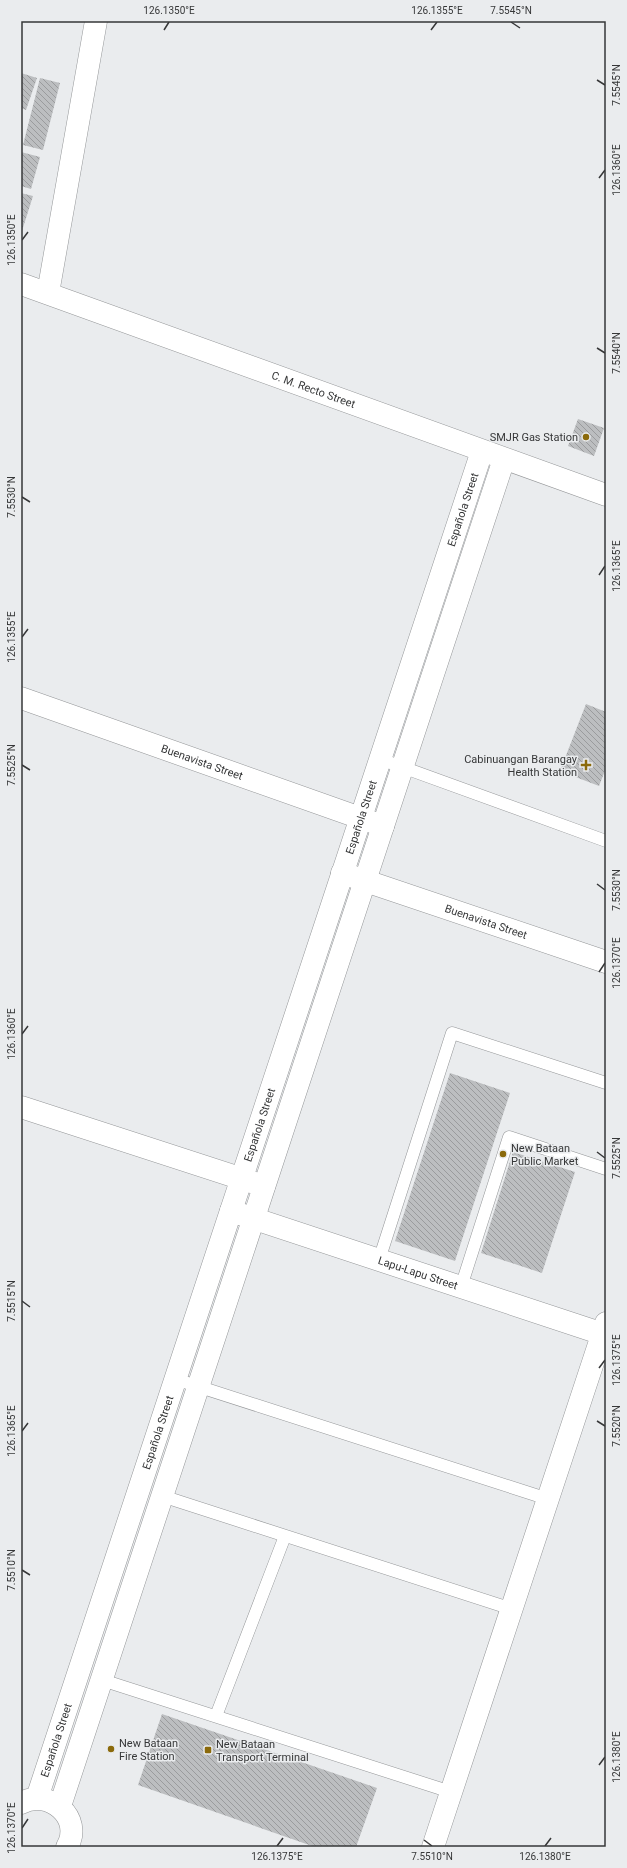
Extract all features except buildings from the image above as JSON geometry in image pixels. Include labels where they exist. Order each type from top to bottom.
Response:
[{"type":"street","points":[[48,293],[96,21]]},
{"type":"street","name":"C. M. Recto Street","points":[[21,284],[606,495]]},
{"type":"street","name":"Española Street","points":[[29,1801],[175,1379],[482,451]]},
{"type":"street","points":[[60,1806],[504,459]]},
{"type":"street","name":"Buenavista Street","points":[[21,698],[383,826]]},
{"type":"street","name":"Buenavista Street","points":[[342,873],[606,962]]},
{"type":"street","points":[[21,1107],[264,1186]]},
{"type":"street","name":"Lapu-Lapu Street","points":[[231,1211],[460,1287],[605,1331]]},
{"type":"street","points":[[433,1847],[605,1331]]},
{"type":"street","points":[[29,1801],[49,1800],[60,1806],[71,1824],[70,1846]]},
{"type":"lane","points":[[380,759],[606,841]]},
{"type":"lane","points":[[378,1260],[452,1033],[606,1083]]},
{"type":"lane","points":[[460,1287],[509,1137],[606,1169]]},
{"type":"lane","points":[[175,1379],[548,1499]]},
{"type":"lane","points":[[162,1496],[512,1609]]},
{"type":"lane","points":[[216,1716],[285,1536]]},
{"type":"lane","points":[[102,1680],[451,1792]]},
{"type":"place","name":"SMJR Gas Station","points":[[586,437]]},
{"type":"place","name":"Cabinuangan Barangay Health Station","points":[[586,765]]},
{"type":"place","name":"New Bataan Public Market","points":[[503,1154]]},
{"type":"place","name":"New Bataan Fire Station","points":[[111,1749]]},
{"type":"place","name":"New Bataan Transport Terminal","points":[[208,1750]]}]
